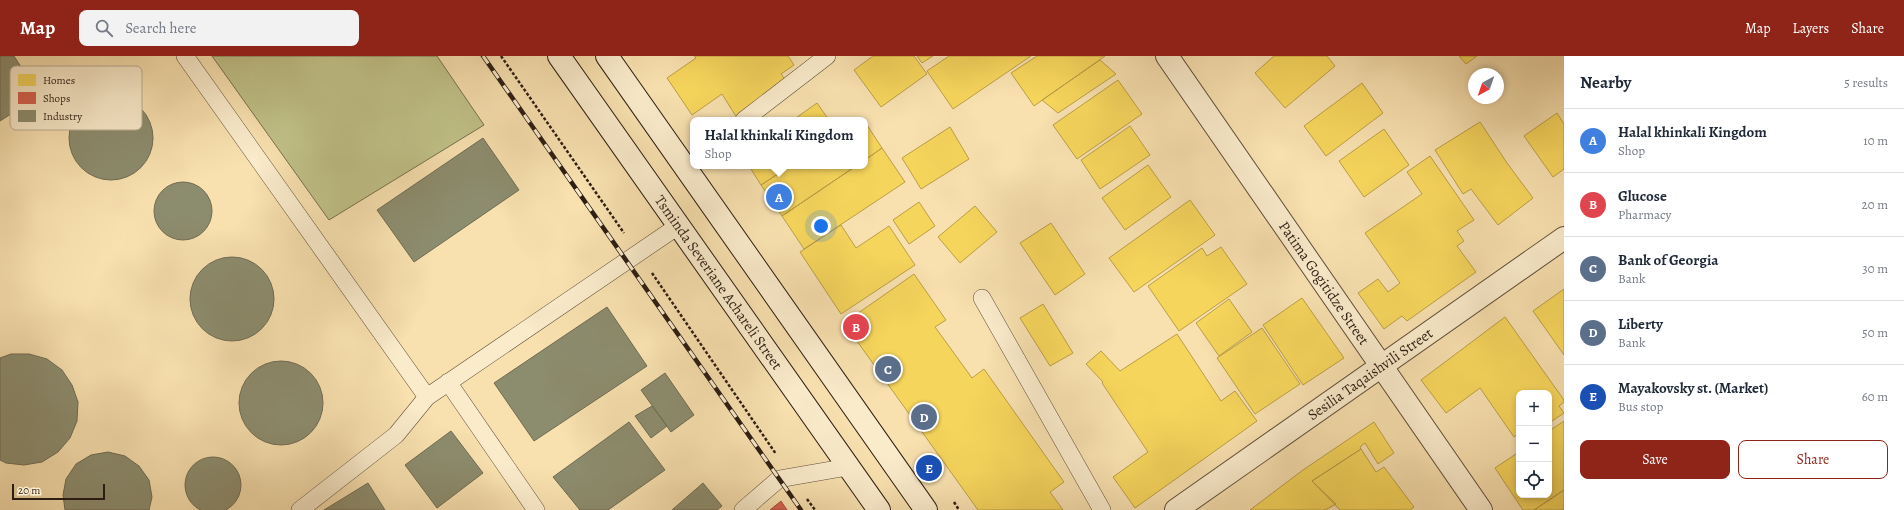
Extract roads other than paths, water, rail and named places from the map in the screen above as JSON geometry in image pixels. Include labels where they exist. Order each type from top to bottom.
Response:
[{"type":"main road","name":"Tsminda Severiane Achareli Street","points":[[558,56],[879,510]]},
{"type":"main road","points":[[607,56],[689,163]]},
{"type":"main road","name":"Patima Gogitidze Street","points":[[1166,56],[1481,510]]},
{"type":"main road","points":[[693,169],[926,510]]},
{"type":"main road","name":"Sesilia Taqaishvili Street","points":[[1176,510],[1564,238]]},
{"type":"lane","points":[[185,56],[427,397]]},
{"type":"lane","points":[[748,117],[827,56]]},
{"type":"lane","points":[[300,510],[396,435],[427,397],[678,226]]},
{"type":"lane","points":[[982,298],[1102,510]]},
{"type":"lane","points":[[448,382],[536,510]]},
{"type":"lane","points":[[743,510],[779,479],[848,467]]},
{"type":"railway","points":[[483,56],[801,510]]},
{"type":"place","name":"Halal khinkali Kingdom","points":[[779,197]]},
{"type":"place","name":"Glucose","points":[[856,327]]},
{"type":"place","name":"Bank of Georgia","points":[[888,369]]},
{"type":"place","name":"Liberty","points":[[924,417]]},
{"type":"place","name":"Mayakovsky st. (Market)","points":[[929,468]]}]
